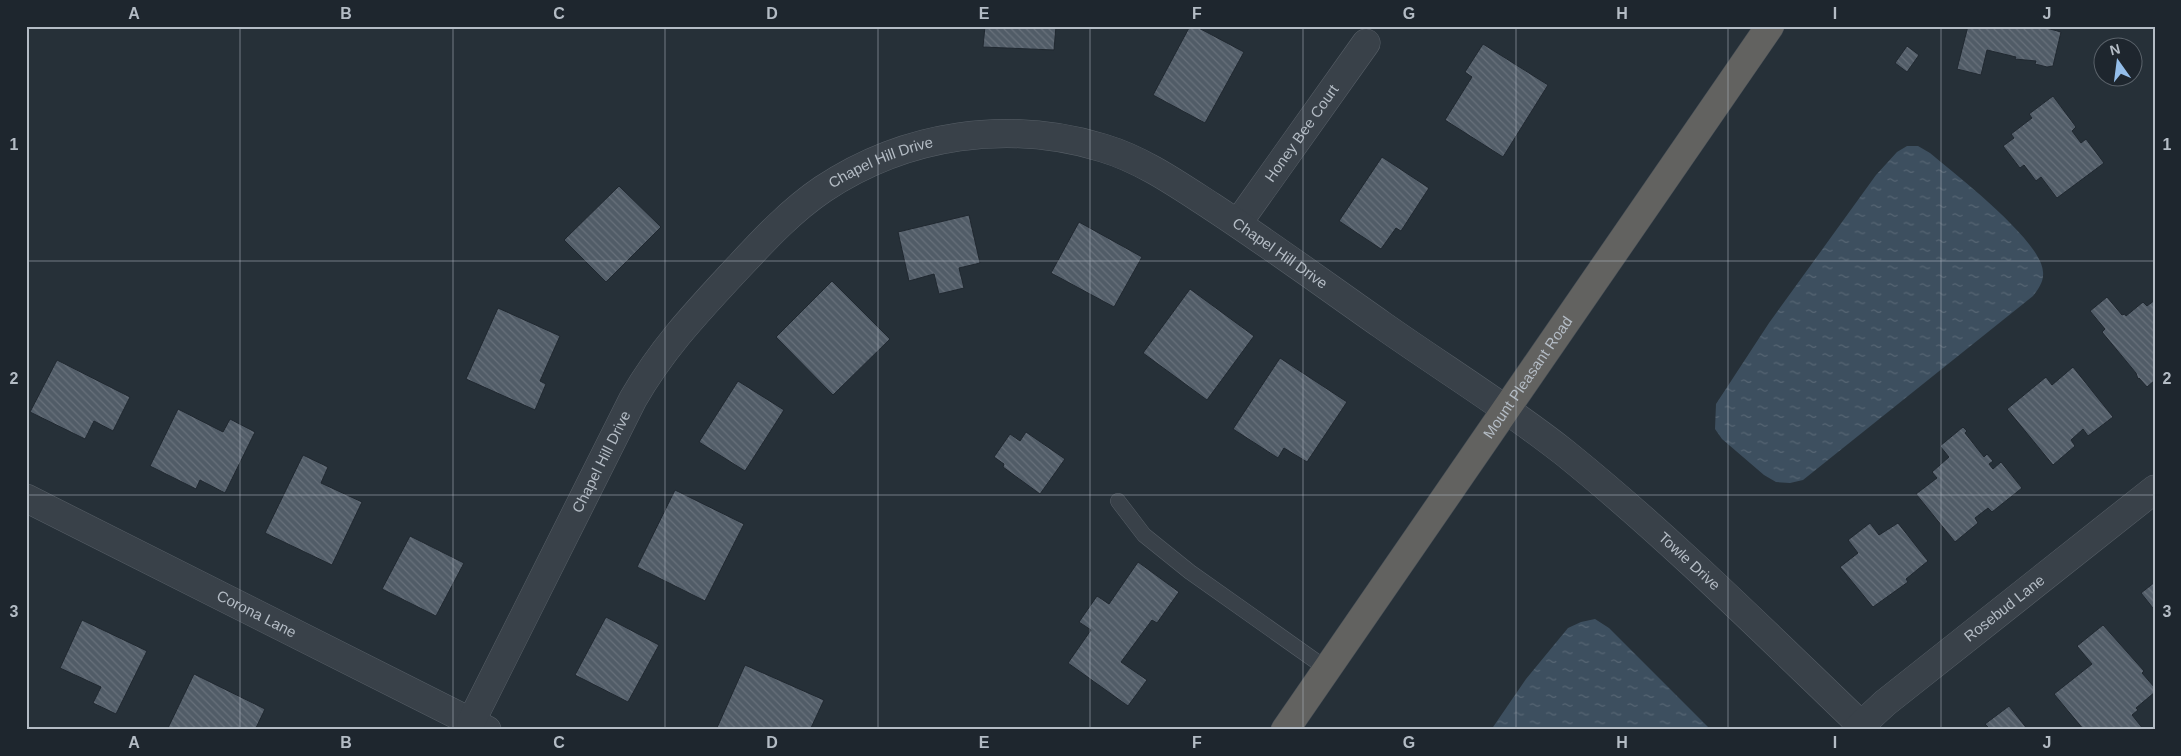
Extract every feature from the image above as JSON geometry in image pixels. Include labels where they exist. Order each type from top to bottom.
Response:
[{"type":"highway","name":"Mount Pleasant Road","points":[[1285,730],[1770,26]]},
{"type":"street","name":"Honey Bee Court","points":[[1238,223],[1366,43]]},
{"type":"street","name":"Chapel Hill Drive","points":[[479,726],[633,399],[654,363],[683,326],[782,222],[822,190],[871,162],[923,143],[977,133],[1038,134],[1104,148],[1160,173],[1238,223],[1442,368],[1507,410]]},
{"type":"street","name":"Towle Drive","points":[[1507,410],[1564,452],[1657,530],[1858,727]]},
{"type":"street","name":"Rosebud Lane","points":[[1858,727],[2155,488]]},
{"type":"street","name":"Corona Lane","points":[[26,498],[479,726]]},
{"type":"lane","points":[[1118,500],[1144,535],[1190,572],[1327,669]]},
{"type":"water","points":[[1907,146],[1918,146],[1930,153],[2013,226],[2039,259],[2043,272],[2042,282],[2033,296],[1803,480],[1790,483],[1776,482],[1764,475],[1722,439],[1715,429],[1716,404],[1769,323],[1876,175],[1897,152]]},
{"type":"water","points":[[1595,619],[1609,628],[1711,730],[1491,730],[1526,679],[1568,628],[1581,622]]},
{"type":"building","points":[[985,26],[1056,26],[1054,50],[983,47]]},
{"type":"building","points":[[1190,26],[1195,26],[1244,52],[1205,123],[1153,95]]},
{"type":"building","points":[[1968,26],[2039,26],[2061,32],[2053,66],[2047,67],[2035,64],[2036,61],[2015,59],[2016,57],[1987,50],[1981,75],[1957,69]]},
{"type":"building","points":[[1483,44],[1548,85],[1503,157],[1445,120],[1472,77],[1465,72]]},
{"type":"building","points":[[1907,46],[1919,55],[1907,72],[1895,63]]},
{"type":"building","points":[[2053,96],[2076,127],[2072,131],[2081,143],[2086,139],[2104,163],[2057,198],[2041,177],[2036,181],[2024,165],[2020,168],[2003,146],[2014,138],[2011,134],[2032,118],[2029,114]]},
{"type":"building","points":[[1382,157],[1429,188],[1401,231],[1396,228],[1381,249],[1339,221]]},
{"type":"building","points":[[619,186],[661,227],[606,282],[564,240]]},
{"type":"building","points":[[969,215],[980,263],[959,268],[964,288],[939,294],[934,274],[909,281],[898,232]]},
{"type":"building","points":[[1079,222],[1142,257],[1114,307],[1051,273]]},
{"type":"building","points":[[832,281],[890,339],[833,395],[776,337]]},
{"type":"building","points":[[1190,289],[1254,336],[1207,400],[1143,353]]},
{"type":"building","points":[[2107,297],[2122,315],[2125,314],[2126,316],[2143,302],[2147,306],[2155,300],[2155,380],[2147,387],[2138,379],[2136,373],[2102,332],[2105,329],[2090,311]]},
{"type":"building","points":[[498,308],[560,336],[540,381],[546,384],[535,410],[466,379]]},
{"type":"building","points":[[1280,358],[1347,402],[1307,462],[1284,448],[1278,458],[1233,429]]},
{"type":"building","points":[[57,360],[130,397],[113,431],[94,421],[85,439],[30,412]]},
{"type":"building","points":[[2073,367],[2113,417],[2088,436],[2083,429],[2071,440],[2075,446],[2053,465],[2007,409],[2046,377],[2052,385]]},
{"type":"building","points":[[738,381],[784,410],[745,471],[699,442]]},
{"type":"building","points":[[178,409],[223,432],[230,419],[255,432],[225,493],[200,480],[196,489],[150,466]]},
{"type":"building","points":[[1963,427],[1967,431],[1965,433],[1984,457],[1987,454],[1993,461],[1989,464],[1993,469],[2001,462],[2022,488],[1992,512],[1988,508],[1975,518],[1978,523],[1955,542],[1916,494],[1937,478],[1932,472],[1949,457],[1940,446]]},
{"type":"building","points":[[1026,432],[1065,459],[1040,494],[1003,467],[1004,464],[994,457],[1010,434],[1020,441]]},
{"type":"building","points":[[303,455],[328,467],[321,483],[362,502],[332,565],[265,533]]},
{"type":"building","points":[[675,490],[744,524],[705,601],[637,567]]},
{"type":"building","points":[[1870,523],[1879,535],[1898,523],[1928,561],[1906,579],[1908,582],[1873,607],[1840,567],[1858,553],[1848,540]]},
{"type":"building","points":[[410,536],[464,563],[436,616],[382,589]]},
{"type":"building","points":[[1138,562],[1179,592],[1157,623],[1152,620],[1121,662],[1147,680],[1128,706],[1068,663],[1091,630],[1079,622],[1097,596],[1109,604]]},
{"type":"building","points":[[2155,582],[2155,606],[2153,608],[2141,593]]},
{"type":"building","points":[[606,617],[659,645],[628,702],[575,675]]},
{"type":"building","points":[[82,620],[147,651],[116,714],[93,703],[101,687],[60,668]]},
{"type":"building","points":[[2103,625],[2144,671],[2142,673],[2155,688],[2155,692],[2136,708],[2138,710],[2132,715],[2144,730],[2084,730],[2054,694],[2092,664],[2077,646]]},
{"type":"building","points":[[745,665],[824,700],[810,730],[716,730]]},
{"type":"building","points":[[194,674],[265,709],[255,730],[167,730]]},
{"type":"building","points":[[2009,706],[2028,730],[1984,730],[1988,727],[1985,724]]}]
